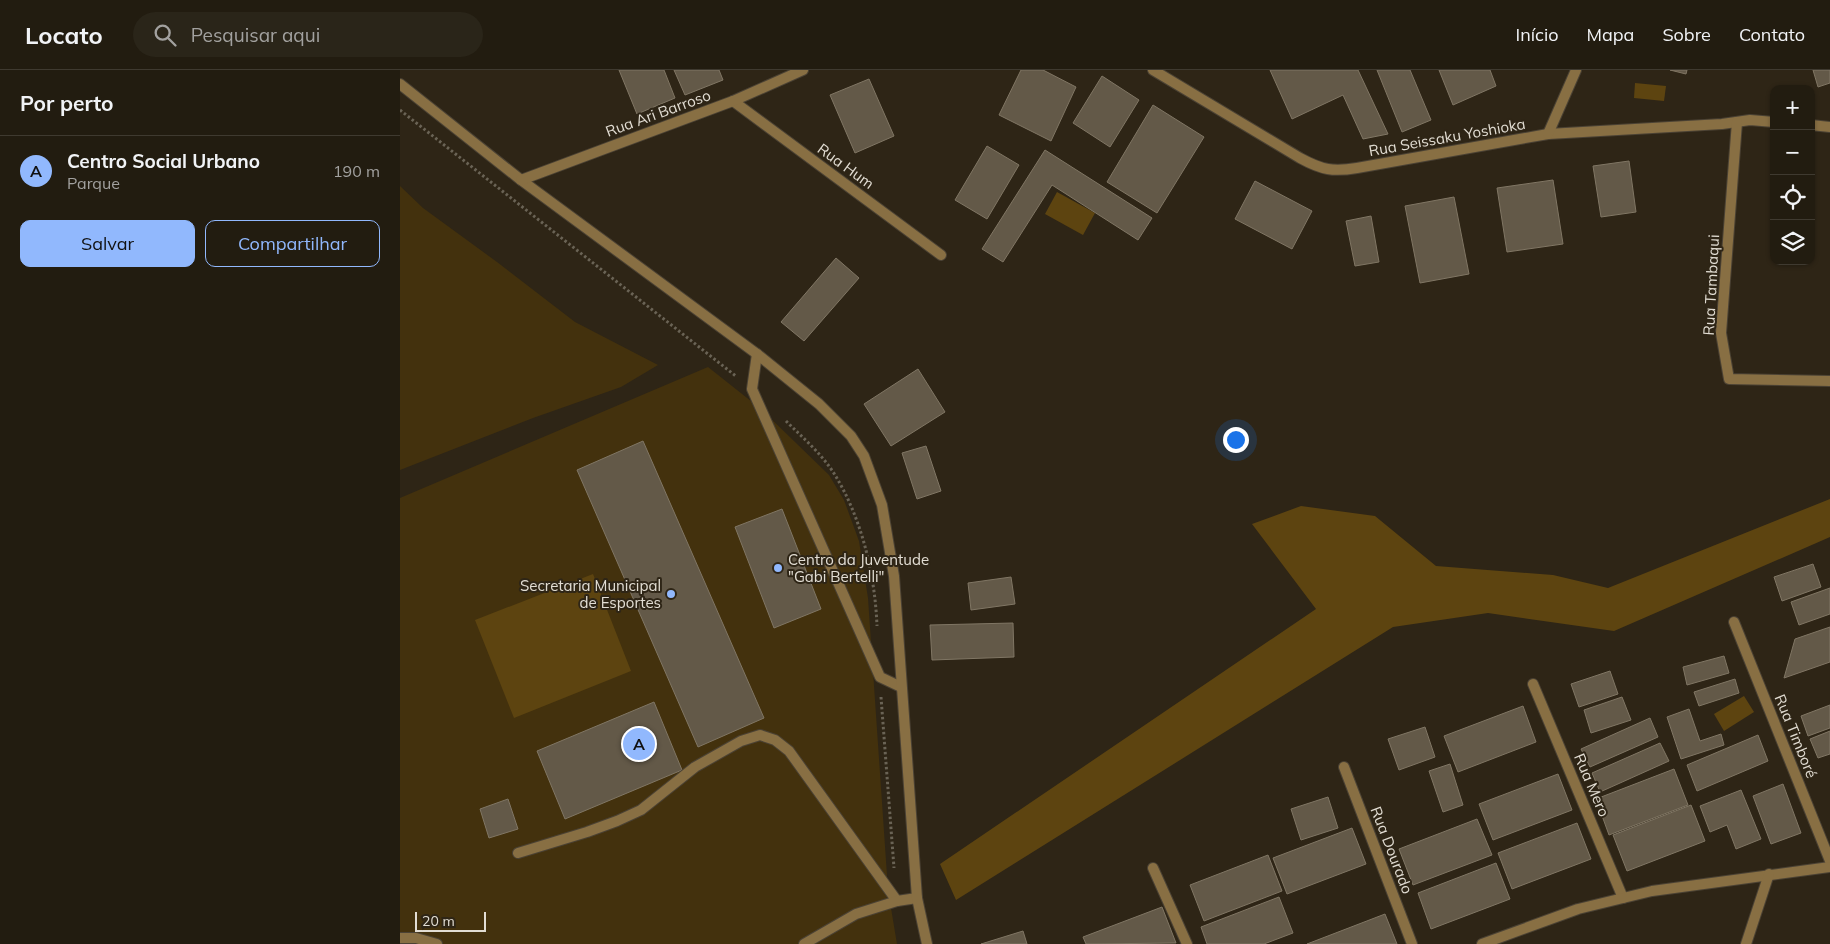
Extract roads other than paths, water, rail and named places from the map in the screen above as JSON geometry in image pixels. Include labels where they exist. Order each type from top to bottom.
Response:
[{"type":"street","name":"Rua Ari Barroso","points":[[521,180],[733,101],[803,70]]},
{"type":"street","name":"Rua Seissaku Yoshioka","points":[[1153,70],[1300,158],[1325,170],[1340,171],[1548,134],[1737,122],[1770,122]]},
{"type":"street","points":[[1548,134],[1576,70]]},
{"type":"street","points":[[400,84],[521,180],[757,354],[831,415],[851,436],[864,456],[882,505],[888,538],[898,616],[901,687],[917,898],[927,944]]},
{"type":"street","name":"Rua Hum","points":[[733,101],[942,255]]},
{"type":"street","name":"Rua Tambaqui","points":[[1737,122],[1721,333],[1729,379],[1830,381]]},
{"type":"street","points":[[1815,125],[1830,127]]},
{"type":"street","points":[[757,354],[752,389],[880,677],[901,687]]},
{"type":"street","name":"Rua Timboré","points":[[1734,622],[1830,861]]},
{"type":"street","name":"Rua Mero","points":[[1533,684],[1623,898]]},
{"type":"street","points":[[518,853],[588,832],[641,810],[695,767],[741,741],[760,736],[775,740],[789,751],[897,901]]},
{"type":"street","name":"Rua Dourado","points":[[1344,768],[1412,944]]},
{"type":"street","points":[[1482,944],[1578,909],[1623,898],[1686,885],[1830,867]]},
{"type":"street","points":[[1153,868],[1187,944]]},
{"type":"street","points":[[1746,944],[1770,874]]},
{"type":"street","points":[[804,944],[856,914],[897,901],[917,898]]},
{"type":"street","points":[[400,938],[416,938],[437,944]]},
{"type":"place","name":"Centro da Juventude \"Gabi Bertelli\"","points":[[778,568]]},
{"type":"place","name":"Secretaria Municipal de Esportes","points":[[671,594]]},
{"type":"place","name":"Centro Social Urbano","points":[[639,744]]}]
